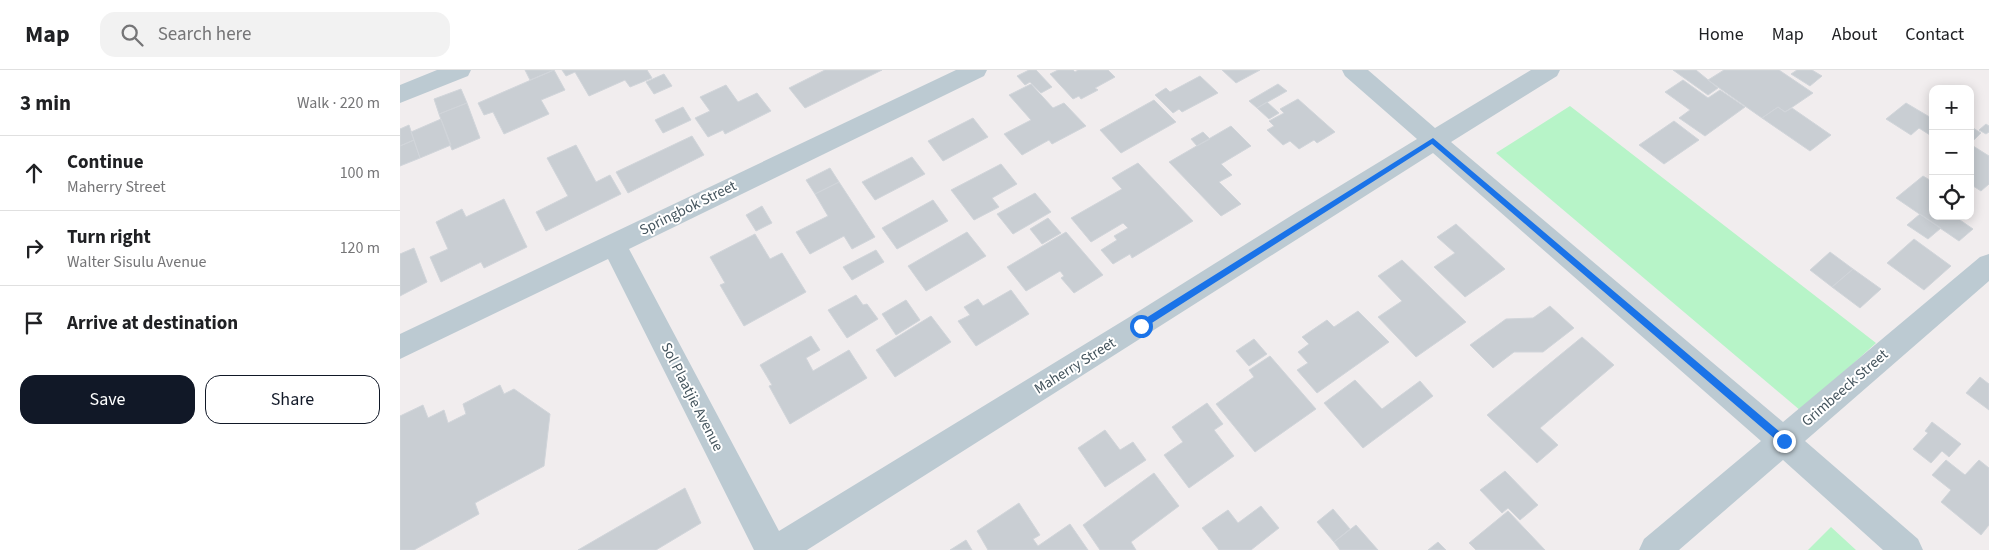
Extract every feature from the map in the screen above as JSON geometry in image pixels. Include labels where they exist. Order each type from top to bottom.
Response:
[{"type":"street","points":[[400,94],[460,70]]},
{"type":"street","points":[[1352,70],[1784,441],[1907,550]]},
{"type":"street","name":"Maherry Street","points":[[778,550],[1141,326],[1433,140],[1550,70]]},
{"type":"street","name":"Springbok Street","points":[[400,347],[973,71]]},
{"type":"street","name":"Sol Plaatjie Avenue","points":[[613,244],[771,550]]},
{"type":"street","name":"Grimbeeck Street","points":[[1655,550],[1989,265]]},
{"type":"green space","points":[[1570,106],[1876,343],[1801,411],[1496,153]]},
{"type":"green space","points":[[1831,527],[1856,550],[1808,550]]},
{"type":"building","points":[[525,70],[554,70],[530,80]]},
{"type":"building","points":[[554,70],[565,90],[541,100],[549,114],[504,134],[493,112],[484,115],[478,103]]},
{"type":"building","points":[[562,70],[647,70],[652,78],[630,87],[625,80],[589,96],[575,72],[566,76]]},
{"type":"building","points":[[825,70],[882,70],[805,108],[789,88]]},
{"type":"building","points":[[1029,70],[1036,70],[1052,87],[1041,93],[1030,82],[1025,85],[1017,76]]},
{"type":"building","points":[[1058,70],[1073,70],[1075,72],[1078,70],[1108,70],[1115,77],[1095,88],[1098,90],[1081,99],[1079,96],[1073,99],[1050,74]]},
{"type":"building","points":[[1222,70],[1260,70],[1236,83]]},
{"type":"building","points":[[1673,70],[1696,70],[1718,88],[1708,95]]},
{"type":"building","points":[[1724,70],[1779,70],[1813,93],[1785,112],[1778,107],[1762,118],[1708,80]]},
{"type":"building","points":[[1797,70],[1812,70],[1822,76],[1810,86],[1791,74]]},
{"type":"building","points":[[664,74],[672,86],[654,94],[646,82]]},
{"type":"building","points":[[1200,76],[1218,93],[1182,112],[1179,109],[1173,113],[1155,95],[1166,88],[1170,92]]},
{"type":"building","points":[[1683,80],[1708,98],[1720,90],[1745,107],[1705,136],[1679,118],[1690,110],[1665,92]]},
{"type":"building","points":[[1031,84],[1053,108],[1064,103],[1086,126],[1052,144],[1049,140],[1022,155],[1004,134],[1031,120],[1009,95]]},
{"type":"building","points":[[1278,84],[1287,91],[1257,108],[1249,101]]},
{"type":"building","points":[[726,85],[738,102],[757,93],[771,111],[725,134],[723,130],[708,137],[695,118],[710,111],[700,97]]},
{"type":"building","points":[[461,89],[467,103],[439,114],[434,99]]},
{"type":"building","points":[[1298,99],[1335,132],[1317,143],[1314,140],[1299,149],[1290,141],[1283,145],[1267,130],[1274,126],[1269,121],[1284,113],[1280,109]]},
{"type":"building","points":[[1154,100],[1176,122],[1121,153],[1100,130]]},
{"type":"building","points":[[1267,102],[1279,113],[1269,119],[1257,108]]},
{"type":"building","points":[[467,103],[480,138],[452,150],[439,114]]},
{"type":"building","points":[[1906,103],[1929,117],[1929,134],[1919,128],[1911,135],[1886,119]]},
{"type":"building","points":[[683,107],[691,120],[663,133],[655,120]]},
{"type":"building","points":[[1778,107],[1785,112],[1792,108],[1831,135],[1810,151],[1762,118]]},
{"type":"building","points":[[973,118],[988,137],[943,161],[928,141]]},
{"type":"building","points":[[441,119],[451,145],[420,158],[411,132]]},
{"type":"building","points":[[1674,121],[1699,140],[1664,164],[1639,145]]},
{"type":"building","points":[[1986,124],[1989,126],[1989,132],[1986,134],[1979,130]]},
{"type":"building","points":[[409,125],[414,140],[400,146],[400,129]]},
{"type":"building","points":[[1231,126],[1251,146],[1221,164],[1232,175],[1219,182],[1241,204],[1221,216],[1169,162]]},
{"type":"building","points":[[1974,129],[1981,133],[1974,140]]},
{"type":"building","points":[[1203,132],[1210,139],[1197,146],[1191,139]]},
{"type":"building","points":[[692,136],[704,155],[628,193],[616,172]]},
{"type":"building","points":[[414,140],[420,158],[400,166],[400,146]]},
{"type":"building","points":[[576,145],[596,182],[610,175],[621,194],[546,231],[536,212],[568,196],[547,158]]},
{"type":"building","points":[[1974,147],[1989,156],[1989,184],[1981,191],[1974,187]]},
{"type":"building","points":[[912,157],[925,174],[875,200],[862,182]]},
{"type":"building","points":[[1138,163],[1193,221],[1132,258],[1130,254],[1113,264],[1101,250],[1117,240],[1114,236],[1128,228],[1123,223],[1091,242],[1071,218],[1122,189],[1112,178]]},
{"type":"building","points":[[1001,164],[1017,184],[992,198],[999,207],[974,220],[951,190]]},
{"type":"building","points":[[830,168],[839,182],[815,194],[806,180]]},
{"type":"building","points":[[1923,176],[1929,180],[1929,220],[1960,220],[1973,229],[1959,241],[1896,198]]},
{"type":"building","points":[[839,182],[875,237],[852,249],[844,236],[810,254],[796,232],[828,216],[815,194]]},
{"type":"building","points":[[1035,193],[1051,212],[1013,234],[997,214]]},
{"type":"building","points":[[504,199],[527,247],[484,268],[481,262],[441,282],[430,257],[448,249],[436,222],[462,209],[466,217]]},
{"type":"building","points":[[933,200],[948,221],[897,249],[882,228]]},
{"type":"building","points":[[762,206],[772,223],[756,231],[746,215]]},
{"type":"building","points":[[1920,214],[1941,228],[1928,239],[1907,225]]},
{"type":"building","points":[[1048,218],[1061,233],[1042,244],[1030,229]]},
{"type":"building","points":[[1456,224],[1505,269],[1465,297],[1434,267],[1455,253],[1437,237]]},
{"type":"building","points":[[967,232],[986,256],[926,291],[908,266]]},
{"type":"building","points":[[1066,232],[1103,275],[1074,293],[1061,278],[1064,276],[1060,271],[1026,291],[1007,267]]},
{"type":"building","points":[[755,234],[770,259],[782,253],[806,292],[744,326],[720,285],[725,283],[710,257]]},
{"type":"building","points":[[1914,239],[1951,266],[1924,290],[1887,263]]},
{"type":"building","points":[[414,248],[427,282],[400,296],[400,254]]},
{"type":"building","points":[[876,250],[884,262],[852,280],[843,267]]},
{"type":"building","points":[[1830,252],[1853,269],[1832,287],[1810,270]]},
{"type":"building","points":[[1402,260],[1466,322],[1416,357],[1378,317],[1402,301],[1378,276]]},
{"type":"building","points":[[1853,269],[1881,289],[1860,308],[1832,287]]},
{"type":"building","points":[[1011,290],[1029,314],[976,346],[958,321],[970,315],[964,307],[978,299],[983,306]]},
{"type":"building","points":[[856,295],[863,305],[867,304],[878,319],[847,338],[828,310]]},
{"type":"building","points":[[906,300],[920,320],[896,335],[882,314]]},
{"type":"building","points":[[1550,306],[1574,328],[1543,352],[1514,352],[1493,368],[1470,345],[1506,319],[1533,318]]},
{"type":"building","points":[[1358,311],[1389,342],[1317,393],[1297,370],[1308,363],[1298,352],[1309,344],[1302,337],[1327,320],[1334,327]]},
{"type":"building","points":[[931,316],[951,342],[895,377],[876,350]]},
{"type":"building","points":[[811,336],[820,350],[806,358],[813,371],[849,350],[867,378],[790,424],[769,386],[772,385],[760,365]]},
{"type":"building","points":[[1582,337],[1614,365],[1540,428],[1558,445],[1537,463],[1487,415]]},
{"type":"building","points":[[1254,339],[1267,354],[1249,366],[1236,351]]},
{"type":"building","points":[[1270,356],[1316,409],[1255,452],[1216,404],[1254,377],[1249,370]]},
{"type":"building","points":[[1980,377],[1989,384],[1989,410],[1966,393]]},
{"type":"building","points":[[1355,380],[1382,409],[1420,381],[1433,396],[1363,448],[1324,403]]},
{"type":"building","points":[[500,385],[504,394],[514,389],[550,414],[544,466],[475,503],[479,514],[414,550],[400,550],[400,416],[423,405],[428,418],[444,410],[448,423],[466,414],[463,404]]},
{"type":"building","points":[[1207,403],[1223,424],[1214,430],[1234,456],[1189,488],[1164,455],[1183,442],[1172,427]]},
{"type":"building","points":[[1932,422],[1961,444],[1949,457],[1942,451],[1931,463],[1913,449],[1928,433],[1925,431]]},
{"type":"building","points":[[1105,430],[1120,450],[1133,442],[1146,460],[1105,487],[1078,448]]},
{"type":"building","points":[[1946,460],[1965,475],[1979,460],[1989,468],[1989,525],[1981,535],[1941,502],[1951,490],[1932,475]]},
{"type":"building","points":[[1505,471],[1538,505],[1520,520],[1508,508],[1502,513],[1480,490]]},
{"type":"building","points":[[1154,473],[1179,506],[1131,542],[1136,550],[1100,550],[1083,525]]},
{"type":"building","points":[[685,488],[701,523],[656,550],[578,550]]},
{"type":"building","points":[[1019,503],[1040,535],[1033,539],[1038,546],[1070,524],[1088,550],[988,550],[977,531]]},
{"type":"building","points":[[1261,506],[1279,528],[1251,550],[1219,550],[1202,528],[1228,510],[1238,523]]},
{"type":"building","points":[[1333,509],[1350,529],[1334,542],[1317,522]]},
{"type":"building","points":[[1508,511],[1545,550],[1476,550],[1469,543]]},
{"type":"building","points":[[1356,525],[1378,550],[1340,550],[1334,542]]},
{"type":"building","points":[[966,540],[972,550],[950,550]]},
{"type":"building","points":[[1438,542],[1446,550],[1428,550]]},
{"type":"route","points":[[1141,326],[1306,219],[1433,140],[1560,252],[1784,441]]}]
